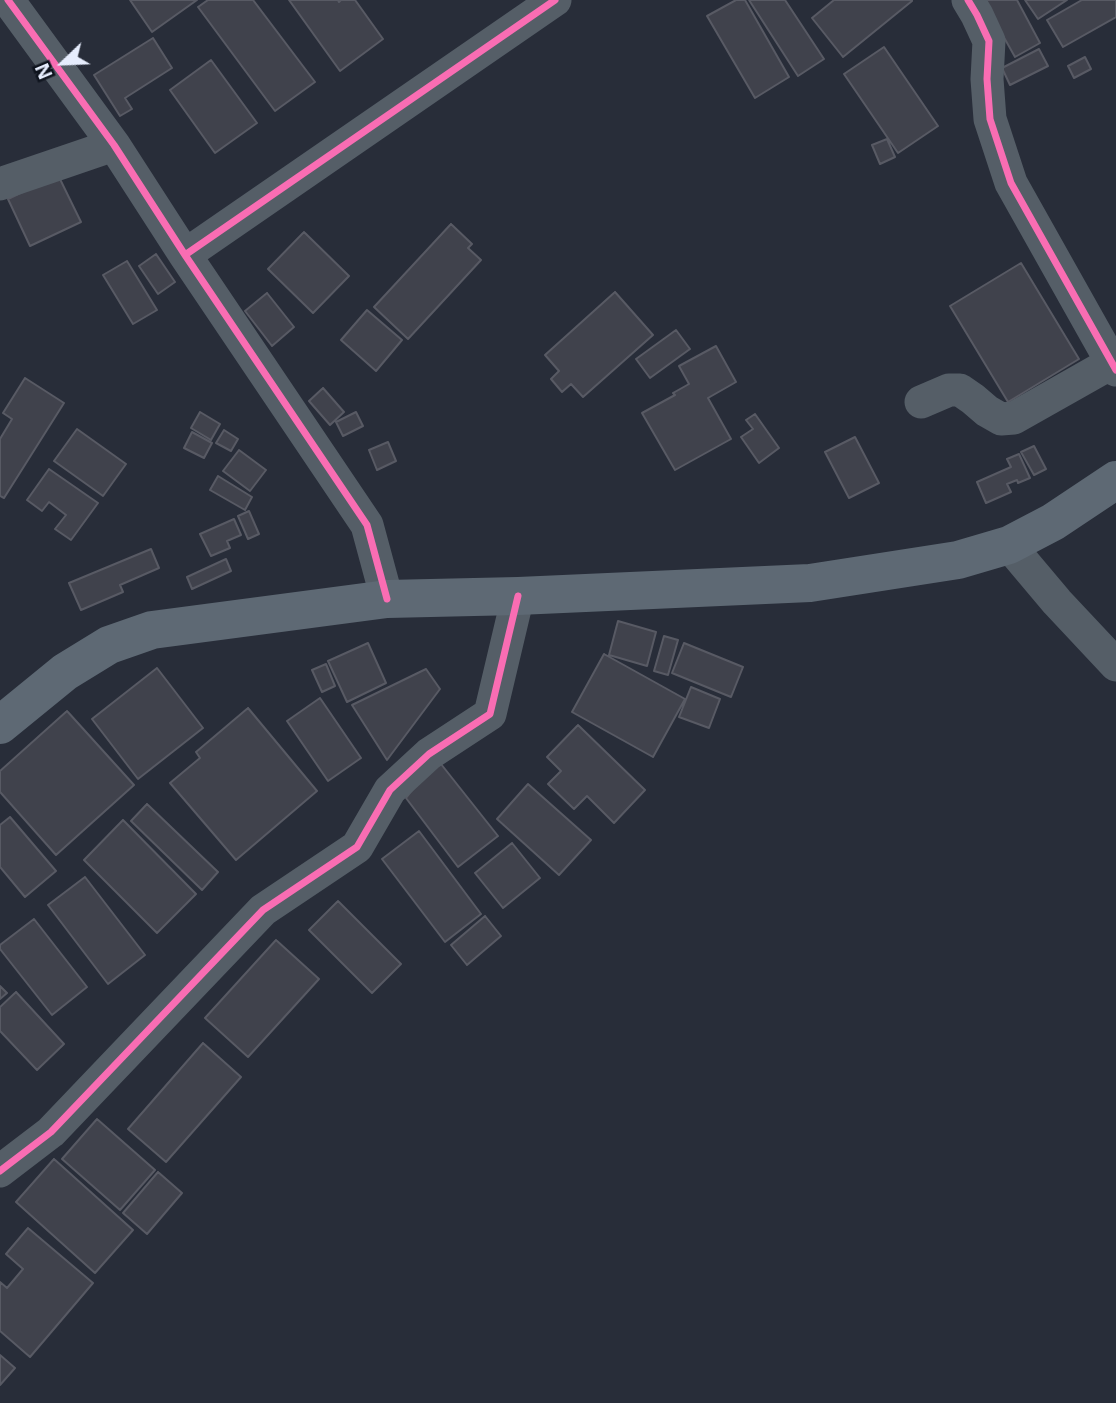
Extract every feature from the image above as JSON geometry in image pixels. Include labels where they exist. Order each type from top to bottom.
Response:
[{"type":"main road","points":[[0,725],[65,672],[109,645],[152,630],[387,599],[810,583],[958,560],[1009,545],[1053,522],[1116,480]]},
{"type":"street","points":[[8,0],[114,145],[367,525],[387,599]]},
{"type":"street","points":[[185,255],[555,0]]},
{"type":"street","points":[[920,402],[949,390],[960,390],[1001,419],[1014,418],[1114,366],[1011,183],[990,120],[987,79],[989,41],[968,0]]},
{"type":"street","points":[[0,184],[114,145]]},
{"type":"street","points":[[1009,545],[1057,602],[1116,665]]},
{"type":"street","points":[[0,1171],[51,1132],[262,910],[357,847],[390,790],[429,754],[490,714],[518,596]]},
{"type":"building","points":[[130,0],[197,0],[152,32]]},
{"type":"building","points":[[208,0],[253,0],[315,82],[275,111],[198,7]]},
{"type":"building","points":[[289,0],[355,0],[383,39],[340,71]]},
{"type":"building","points":[[736,0],[745,0],[789,77],[755,98],[707,16]]},
{"type":"building","points":[[749,0],[785,0],[824,59],[798,76]]},
{"type":"building","points":[[834,0],[912,1],[843,57],[812,18]]},
{"type":"building","points":[[983,0],[1017,0],[1040,43],[1015,57]]},
{"type":"building","points":[[1025,0],[1067,0],[1038,19]]},
{"type":"building","points":[[1082,0],[1116,0],[1116,17],[1063,47],[1047,20]]},
{"type":"building","points":[[153,38],[172,68],[125,98],[132,109],[120,116],[94,75]]},
{"type":"building","points":[[884,47],[938,126],[898,153],[844,74]]},
{"type":"building","points":[[1039,49],[1048,66],[1010,85],[1002,68]]},
{"type":"building","points":[[1085,57],[1091,69],[1074,78],[1068,66]]},
{"type":"building","points":[[211,60],[257,123],[215,153],[170,90]]},
{"type":"building","points":[[887,139],[895,157],[880,164],[872,145]]},
{"type":"building","points":[[58,175],[81,222],[30,246],[8,199]]},
{"type":"building","points":[[451,224],[472,244],[468,248],[481,260],[408,339],[374,307]]},
{"type":"building","points":[[304,232],[349,276],[313,313],[268,269]]},
{"type":"building","points":[[156,254],[175,282],[158,294],[139,266]]},
{"type":"building","points":[[127,261],[157,310],[133,324],[103,275]]},
{"type":"building","points":[[1021,263],[1079,359],[1008,402],[950,306]]},
{"type":"building","points":[[615,292],[653,335],[583,397],[571,384],[562,392],[551,379],[559,371],[545,355]]},
{"type":"building","points":[[267,293],[294,327],[272,346],[245,311]]},
{"type":"building","points":[[367,310],[402,340],[376,371],[341,340]]},
{"type":"building","points":[[676,330],[690,349],[650,378],[636,359]]},
{"type":"building","points":[[716,346],[736,382],[708,398],[731,439],[675,470],[642,413],[689,384],[679,366]]},
{"type":"building","points":[[25,378],[64,403],[4,498],[0,496],[0,439],[12,419],[3,413]]},
{"type":"building","points":[[323,388],[344,412],[330,425],[309,401]]},
{"type":"building","points":[[200,412],[220,424],[211,440],[191,428]]},
{"type":"building","points":[[356,412],[363,426],[343,436],[336,422]]},
{"type":"building","points":[[755,414],[779,448],[759,463],[741,437],[753,429],[746,420]]},
{"type":"building","points":[[77,429],[126,464],[103,496],[54,461]]},
{"type":"building","points":[[224,430],[238,439],[231,451],[216,443]]},
{"type":"building","points":[[192,432],[212,443],[204,458],[184,448]]},
{"type":"building","points":[[855,437],[879,483],[849,498],[825,452]]},
{"type":"building","points":[[388,442],[396,461],[377,470],[369,450]]},
{"type":"building","points":[[1034,446],[1046,469],[1034,475],[1021,452]]},
{"type":"building","points":[[239,450],[266,470],[250,491],[223,471]]},
{"type":"building","points":[[1019,454],[1030,478],[1007,484],[1011,492],[986,503],[977,482],[1011,467],[1007,459]]},
{"type":"building","points":[[49,469],[98,503],[71,540],[55,529],[66,515],[49,502],[42,511],[27,500]]},
{"type":"building","points":[[218,476],[252,497],[245,510],[210,490]]},
{"type":"building","points":[[249,511],[259,534],[248,539],[238,516]]},
{"type":"building","points":[[234,519],[241,535],[227,541],[230,548],[211,556],[200,534]]},
{"type":"building","points":[[151,549],[159,568],[120,585],[123,592],[81,610],[69,583]]},
{"type":"building","points":[[226,559],[231,571],[192,589],[187,577]]},
{"type":"building","points":[[618,621],[656,632],[647,666],[609,655]]},
{"type":"building","points":[[664,636],[678,640],[668,675],[654,671]]},
{"type":"building","points":[[368,643],[386,683],[347,702],[328,661]]},
{"type":"building","points":[[684,643],[743,667],[731,697],[672,673]]},
{"type":"building","points":[[604,654],[685,699],[653,757],[572,712]]},
{"type":"building","points":[[326,664],[335,686],[322,692],[312,670]]},
{"type":"building","points":[[157,668],[203,728],[138,779],[92,719]]},
{"type":"building","points":[[426,669],[440,689],[387,760],[352,705]]},
{"type":"building","points":[[691,687],[720,699],[709,728],[679,717]]},
{"type":"building","points":[[320,698],[361,758],[328,781],[287,721]]},
{"type":"building","points":[[248,708],[317,791],[236,860],[170,783],[200,758],[196,752]]},
{"type":"building","points":[[67,711],[134,785],[56,855],[0,792],[0,771]]},
{"type":"building","points":[[578,725],[645,790],[614,823],[587,796],[574,809],[548,784],[561,771],[547,757]]},
{"type":"building","points":[[437,759],[498,836],[458,867],[406,798]]},
{"type":"building","points":[[528,784],[591,840],[559,875],[497,819]]},
{"type":"building","points":[[147,804],[218,872],[202,890],[131,821]]},
{"type":"building","points":[[10,817],[56,871],[25,897],[0,867],[0,825]]},
{"type":"building","points":[[123,820],[196,894],[157,933],[84,860]]},
{"type":"building","points":[[419,831],[481,914],[445,942],[382,859]]},
{"type":"building","points":[[512,843],[540,878],[503,908],[475,873]]},
{"type":"building","points":[[85,877],[145,955],[108,984],[48,905]]},
{"type":"building","points":[[338,901],[401,964],[372,993],[309,930]]},
{"type":"building","points":[[485,916],[501,936],[467,965],[451,945]]},
{"type":"building","points":[[34,919],[87,987],[52,1015],[0,949],[0,945]]},
{"type":"building","points":[[276,940],[319,979],[248,1057],[205,1018]]},
{"type":"building","points":[[0,986],[7,993],[0,999]]},
{"type":"building","points":[[16,992],[64,1044],[37,1070],[0,1031],[0,1007]]},
{"type":"building","points":[[203,1043],[241,1077],[166,1162],[128,1129]]},
{"type":"building","points":[[97,1119],[155,1170],[120,1210],[62,1159]]},
{"type":"building","points":[[54,1159],[133,1230],[95,1273],[16,1202]]},
{"type":"building","points":[[158,1172],[182,1193],[147,1234],[123,1213]]},
{"type":"building","points":[[28,1228],[93,1283],[30,1357],[0,1331],[0,1282],[7,1288],[23,1269],[6,1254]]},
{"type":"building","points":[[0,1355],[15,1368],[0,1385]]},
{"type":"cycle path","points":[[8,0],[114,145],[367,525],[387,599]]},
{"type":"cycle path","points":[[185,255],[555,0]]},
{"type":"cycle path","points":[[968,0],[989,41],[987,79],[990,119],[1011,183],[1116,370]]},
{"type":"cycle path","points":[[0,1171],[51,1132],[263,910],[357,847],[390,790],[429,754],[490,714],[518,596]]}]
